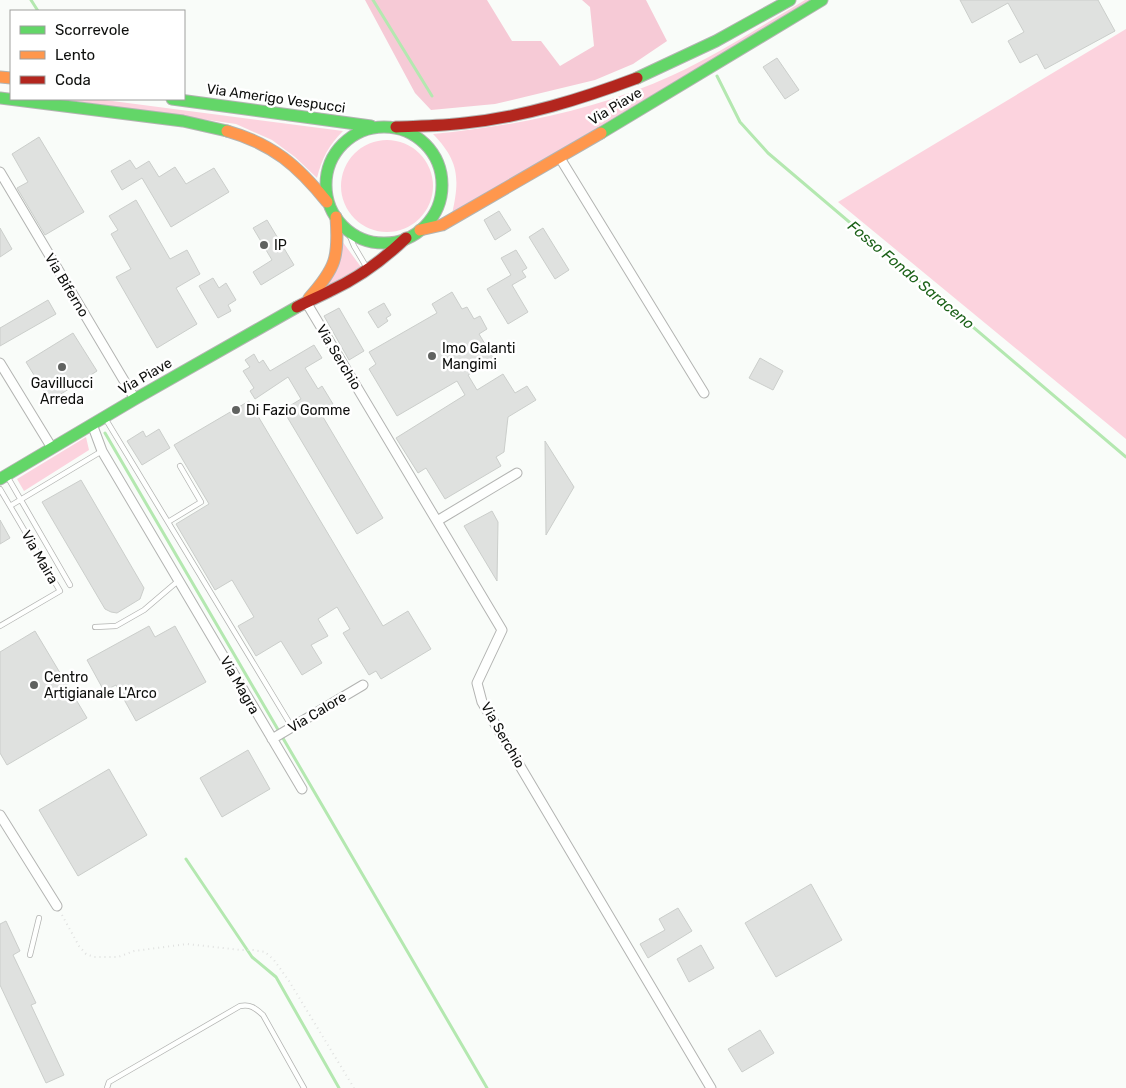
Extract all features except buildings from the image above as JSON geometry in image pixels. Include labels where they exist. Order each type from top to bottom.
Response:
[{"type":"main road","name":"Via Piave","points":[[396,128],[486,121],[538,110],[589,95],[646,74],[690,54],[750,24],[790,0]]},
{"type":"main road","name":"Via Piave","points":[[420,230],[442,225],[560,158],[822,0]]},
{"type":"main road","points":[[16,100],[180,120],[234,132],[258,142],[288,160],[310,179],[334,213],[347,229],[360,238],[375,242],[391,242],[406,238],[420,230],[433,216],[440,199],[442,180],[438,162],[428,146],[414,134],[396,128],[376,127],[359,132],[344,142],[334,157],[327,173],[327,191],[334,213]]},
{"type":"main road","name":"Via Amerigo Vespucci","points":[[179,100],[376,127]]},
{"type":"main road","name":"Via Piave","points":[[306,302],[326,281],[333,269],[337,255],[334,213]]},
{"type":"main road","name":"Via Piave","points":[[3,477],[134,399],[368,269],[390,254],[406,238]]},
{"type":"street","points":[[560,158],[704,393]]},
{"type":"street","name":"Via Biferno","points":[[0,172],[134,399]]},
{"type":"street","name":"Via Serchio","points":[[306,302],[502,630],[477,683],[482,702],[711,1088]]},
{"type":"street","points":[[0,363],[52,448]]},
{"type":"street","name":"Via Magra","points":[[92,424],[102,450],[302,789]]},
{"type":"street","points":[[437,521],[517,473]]},
{"type":"street","name":"Via Calore","points":[[272,739],[363,685]]},
{"type":"street","points":[[0,815],[57,906]]},
{"type":"lane","points":[[347,229],[354,246],[368,269]]},
{"type":"lane","points":[[104,417],[292,727]]},
{"type":"lane","points":[[10,506],[102,450]]},
{"type":"lane","points":[[168,522],[202,502],[180,466]]},
{"type":"lane","points":[[3,477],[21,500],[70,585]]},
{"type":"lane","name":"Via Maira","points":[[0,489],[60,591],[0,626]]},
{"type":"lane","points":[[0,503],[6,500]]},
{"type":"lane","points":[[96,627],[116,626],[144,610],[178,580]]},
{"type":"lane","points":[[30,955],[39,918]]},
{"type":"lane","points":[[107,1088],[109,1082],[240,1006],[247,1005],[255,1007],[263,1016],[304,1088]]},
{"type":"path","points":[[57,906],[80,946],[86,954],[94,957],[118,958],[141,950],[187,944],[265,952],[279,967],[354,1088]]},
{"type":"shaded area","points":[[365,0],[487,0],[512,41],[541,41],[560,66],[594,46],[590,7],[582,0],[646,0],[667,41],[633,64],[595,80],[495,104],[431,110],[415,93]]},
{"type":"shaded area","points":[[805,0],[812,0],[452,214],[456,190],[453,162],[442,144],[433,134],[464,131],[556,115],[615,98],[690,67]]},
{"type":"shaded area","points":[[1126,29],[1126,439],[838,202]]},
{"type":"shaded area","points":[[68,100],[105,100],[343,131],[327,152],[317,178],[295,157],[272,140],[236,124]]},
{"type":"shaded area","points":[[387,140],[405,143],[420,153],[430,168],[433,186],[430,204],[420,219],[405,229],[387,232],[369,229],[354,219],[344,204],[341,186],[344,168],[354,153],[369,143]]},
{"type":"shaded area","points":[[342,241],[361,267],[325,289]]},
{"type":"shaded area","points":[[86,437],[89,450],[24,491],[17,479]]},
{"type":"waterway","points":[[31,0],[37,10]]},
{"type":"waterway","points":[[373,0],[432,96]]},
{"type":"waterway","name":"Fosso Fondo Saraceno","points":[[717,76],[740,122],[768,153],[1126,457]]},
{"type":"waterway","points":[[105,433],[487,1088]]},
{"type":"waterway","points":[[186,859],[252,957],[276,977],[339,1088]]},
{"type":"traffic: fast","points":[[637,78],[716,41],[790,0]]},
{"type":"traffic: fast","points":[[601,133],[822,0]]},
{"type":"traffic: fast","points":[[0,98],[10,99]]},
{"type":"traffic: fast","points":[[16,100],[183,121],[227,131]]},
{"type":"traffic: fast","points":[[179,100],[371,126]]},
{"type":"traffic: fast","points":[[384,127],[406,132],[425,144],[437,163],[442,185],[437,207],[425,226],[406,238],[384,243],[362,238],[343,226],[331,207],[326,185],[331,163],[343,144],[362,132],[384,127]]},
{"type":"traffic: fast","points":[[0,479],[135,399],[297,307]]},
{"type":"traffic: slow","points":[[0,77],[10,78]]},
{"type":"traffic: slow","points":[[227,131],[258,143],[283,158],[295,167],[327,202]]},
{"type":"traffic: slow","points":[[420,230],[442,225],[601,133]]},
{"type":"traffic: slow","points":[[309,298],[325,278],[334,261],[337,242],[336,217]]},
{"type":"traffic: jam","points":[[396,127],[456,124],[531,112],[574,100],[637,78]]},
{"type":"traffic: jam","points":[[297,307],[362,273],[406,238]]},
{"type":"place","name":"IP","points":[[264,245]]},
{"type":"place","name":"Imo Galanti Mangimi","points":[[432,356]]},
{"type":"place","name":"Gavillucci Arreda","points":[[62,367]]},
{"type":"place","name":"Di Fazio Gomme","points":[[236,410]]},
{"type":"place","name":"Centro Artigianale L'Arco","points":[[34,685]]}]
